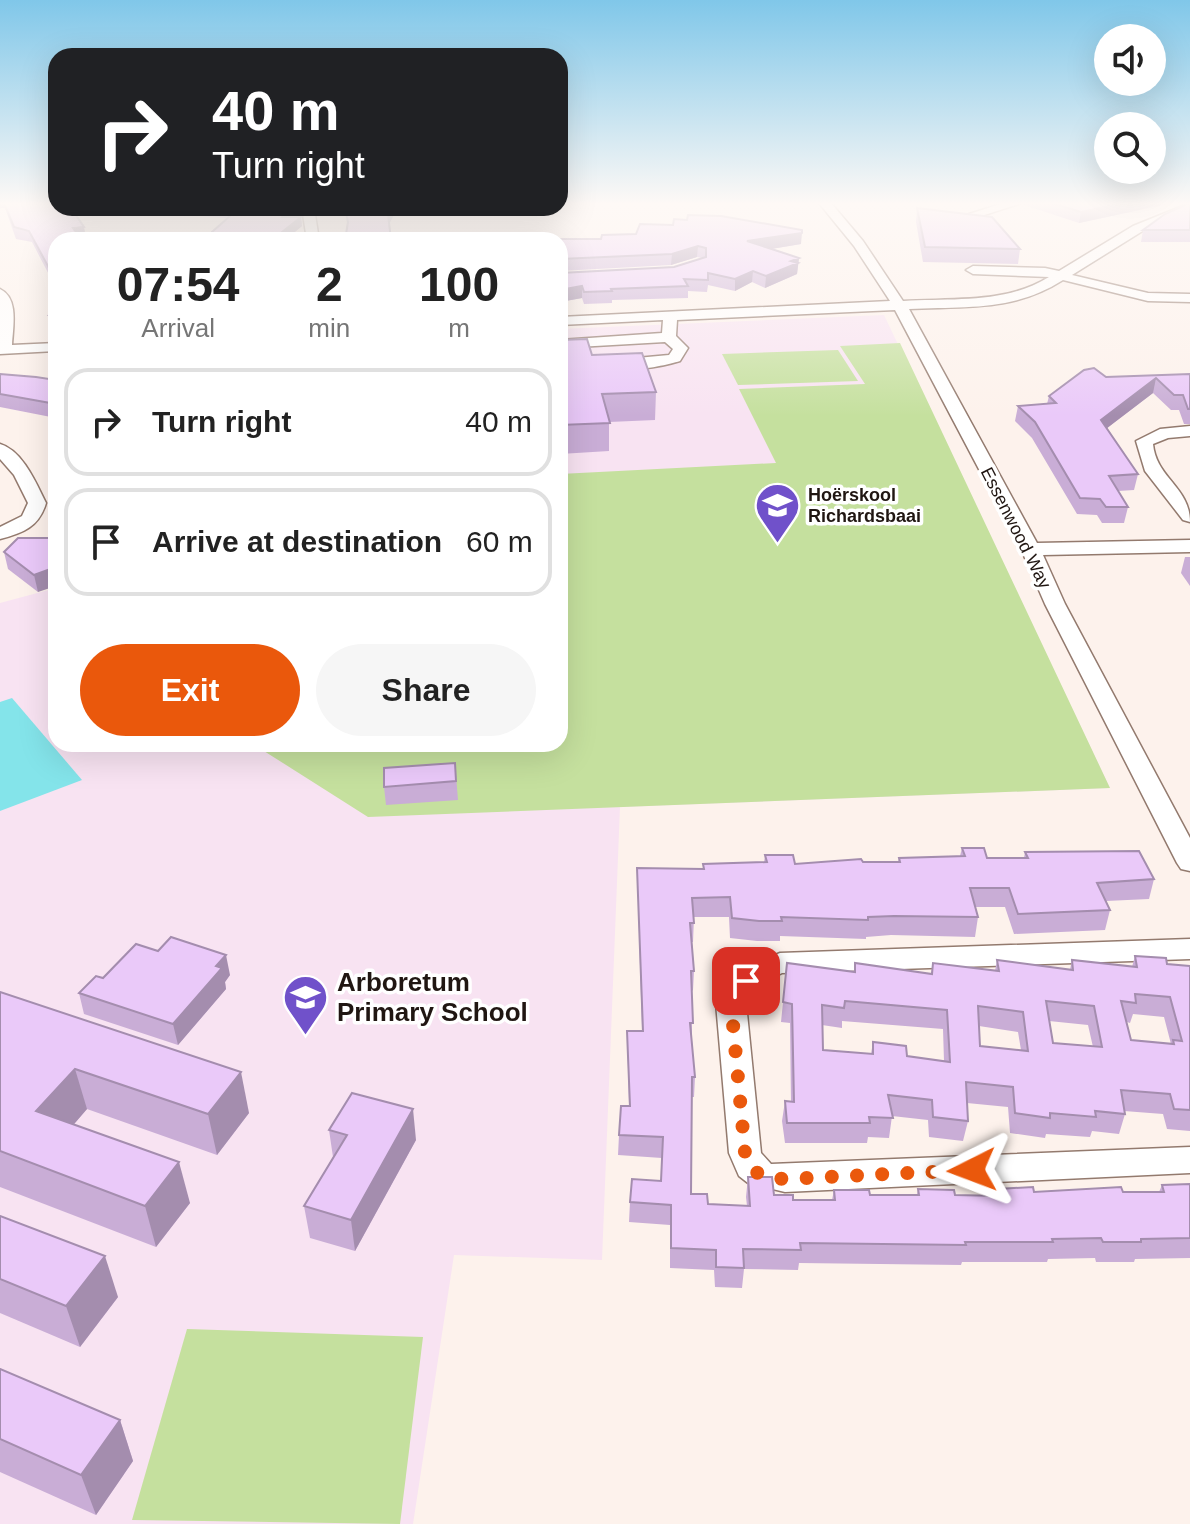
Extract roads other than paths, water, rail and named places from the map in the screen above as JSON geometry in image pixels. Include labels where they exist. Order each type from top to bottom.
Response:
[{"type":"street","name":"Essenwood Way","points":[[879,274],[900,306],[1031,549],[1103,698],[1190,863]]},
{"type":"street","points":[[1049,274],[1065,275],[1148,297],[1190,298]]},
{"type":"street","points":[[568,321],[1008,300],[1033,293],[1065,275]]},
{"type":"street","points":[[0,293],[7,311],[2,350],[48,347]]},
{"type":"street","points":[[669,337],[670,316]]},
{"type":"street","points":[[568,343],[669,337],[681,348],[675,358],[660,362],[609,365]]},
{"type":"street","points":[[1190,431],[1152,436],[1144,441],[1152,466],[1190,516]]},
{"type":"street","points":[[0,449],[22,473],[37,503],[30,520],[0,533]]},
{"type":"street","points":[[1031,549],[1190,546]]},
{"type":"street","points":[[1190,949],[780,963],[755,972],[736,991],[731,1003],[745,1153],[749,1166],[758,1175],[785,1179],[1190,1160]]},
{"type":"water","points":[[12,698],[48,740],[48,752],[58,752],[82,780],[0,811],[0,702]]},
{"type":"place","name":"Hoërskool Richardsbaai","points":[[777,544]]},
{"type":"place","name":"Arboretum Primary School","points":[[306,1036]]}]
